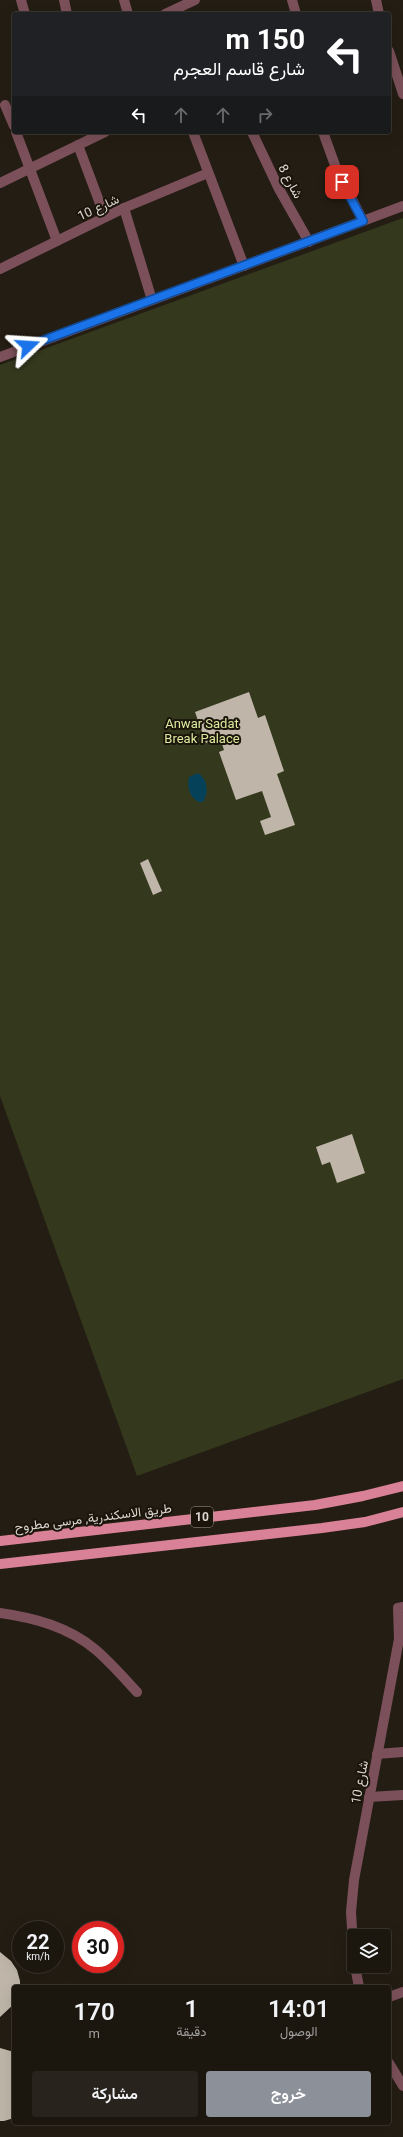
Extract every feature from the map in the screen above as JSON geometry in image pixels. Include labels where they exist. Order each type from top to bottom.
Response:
[{"type":"main road","name":"طريق الاسكندرية, مرسى مطروح","points":[[0,1541],[315,1505],[363,1496],[403,1486]]},
{"type":"main road","name":"10","points":[[0,1564],[322,1528],[365,1522],[403,1512]]},
{"type":"street","points":[[21,0],[24,12]]},
{"type":"street","points":[[64,0],[67,12]]},
{"type":"street","points":[[124,0],[127,12]]},
{"type":"street","points":[[169,12],[195,0]]},
{"type":"street","points":[[292,0],[295,12]]},
{"type":"street","points":[[376,0],[379,12]]},
{"type":"street","points":[[391,57],[403,94]]},
{"type":"street","points":[[6,104],[12,120]]},
{"type":"street","points":[[17,134],[57,240]]},
{"type":"street","points":[[0,183],[101,134]]},
{"type":"street","points":[[193,134],[244,266]]},
{"type":"street","name":"شارع 8","points":[[253,134],[279,189],[309,242]]},
{"type":"street","points":[[324,134],[336,168],[363,221]]},
{"type":"street","points":[[78,145],[105,217]]},
{"type":"street","name":"شارع 10","points":[[0,269],[124,208],[208,172]]},
{"type":"street","points":[[0,357],[403,206]]},
{"type":"street","points":[[124,208],[152,300]]},
{"type":"street","name":"شارع 10","points":[[352,1929],[351,1912],[354,1880],[399,1639],[400,1607]]},
{"type":"street","points":[[0,1613],[43,1621],[81,1639],[96,1650],[137,1692]]},
{"type":"street","points":[[377,1754],[403,1752]]},
{"type":"street","points":[[369,1797],[403,1796]]},
{"type":"street","points":[[356,1973],[359,1985]]},
{"type":"street","points":[[391,1996],[403,1992]]},
{"type":"street","points":[[391,2066],[403,2086]]},
{"type":"green space","name":"Anwar Sadat Break Palace","points":[[403,218],[403,1379],[137,1476],[0,1096],[0,365]]},
{"type":"water","points":[[198,773],[206,783],[207,790],[203,802],[198,802],[195,799],[191,794],[188,785],[189,777]]},
{"type":"building","points":[[249,692],[258,718],[265,715],[284,771],[277,774],[295,825],[265,835],[260,821],[271,817],[262,791],[236,800],[219,752],[224,750],[220,738],[206,743],[195,712]]},
{"type":"building","points":[[148,859],[162,891],[153,895],[140,863]]},
{"type":"building","points":[[352,1134],[365,1173],[337,1183],[330,1162],[322,1165],[316,1147]]},
{"type":"building","points":[[0,1952],[11,1961],[12,1973],[18,1973],[20,1981],[20,1985],[12,1985],[12,2006],[0,2017]]},
{"type":"building","points":[[0,2048],[12,2051],[12,2119],[0,2121]]},
{"type":"route","points":[[28,346],[363,221],[348,196],[342,182]]}]
